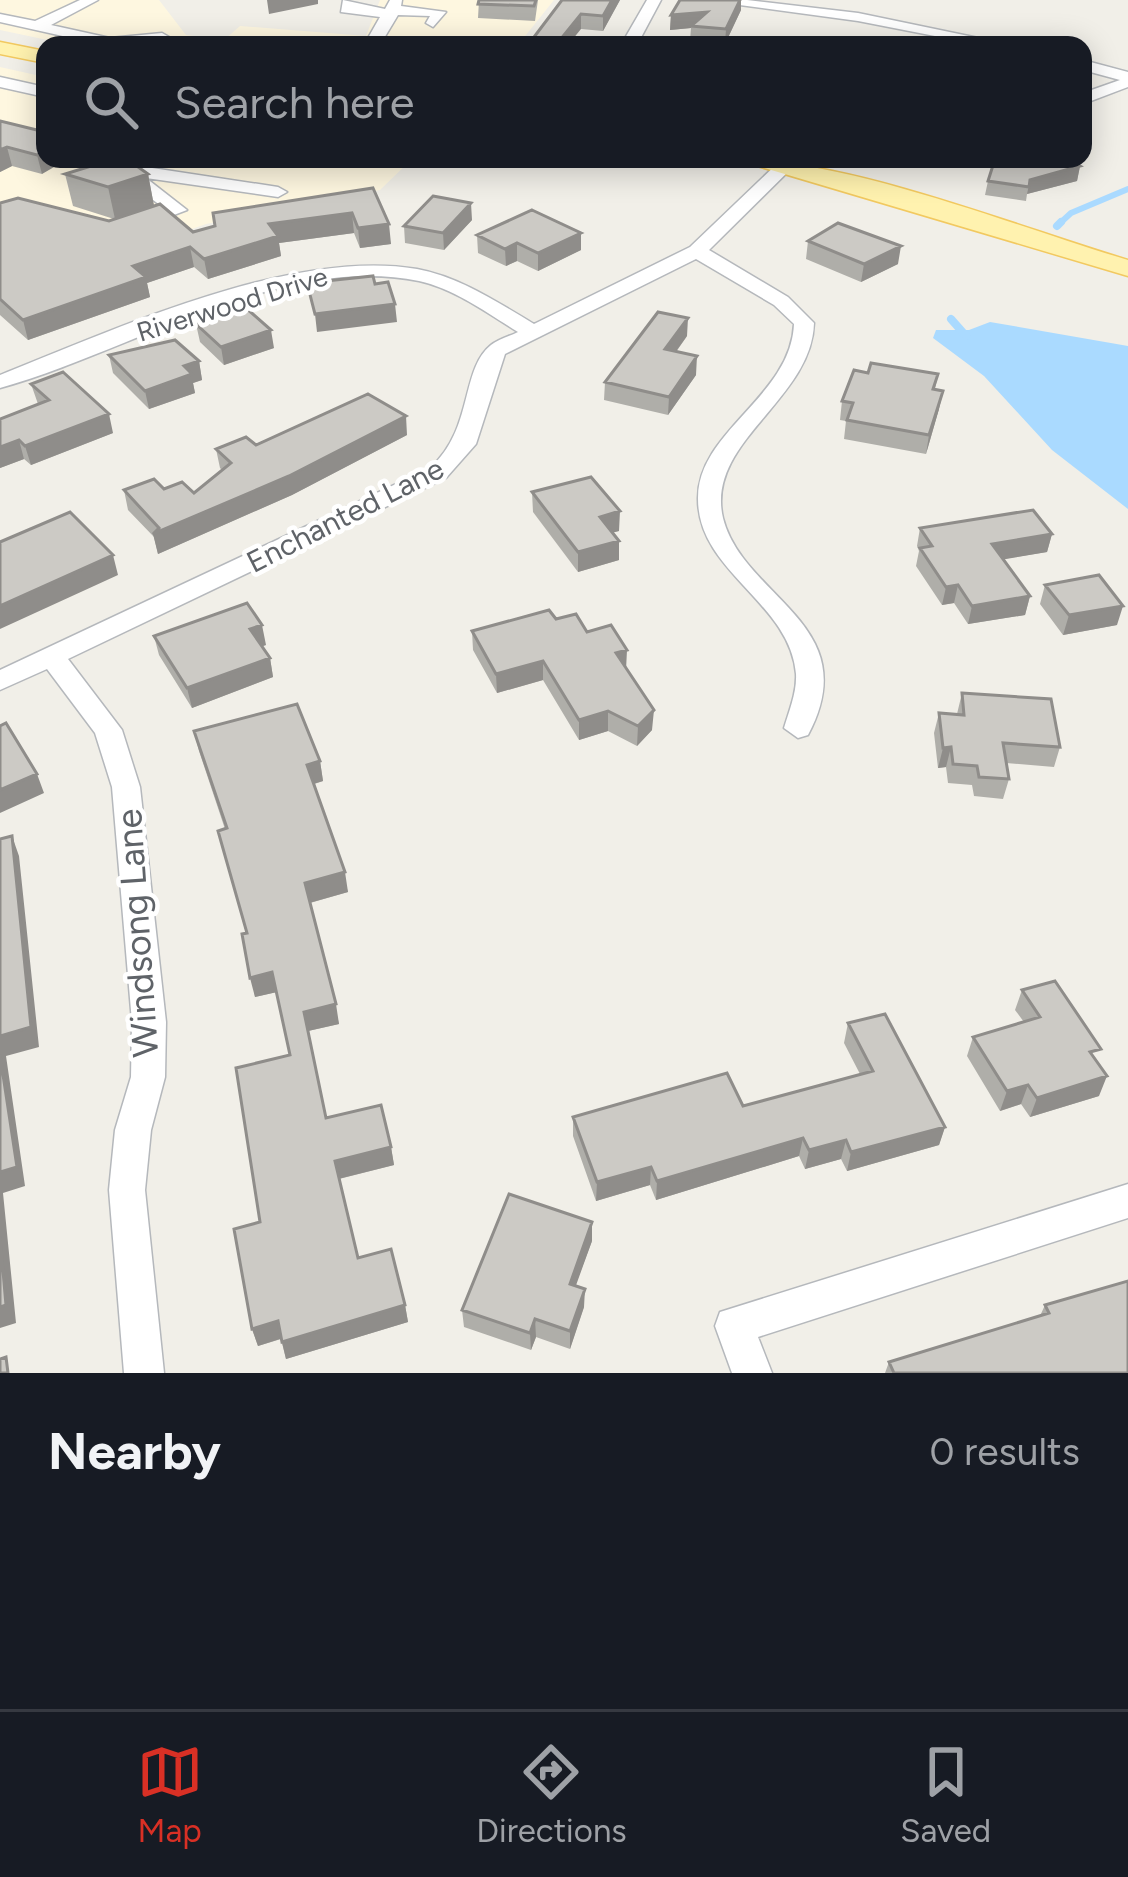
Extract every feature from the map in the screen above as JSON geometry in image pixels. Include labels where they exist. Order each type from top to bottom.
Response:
[{"type":"main road","points":[[803,168],[1128,268]]},
{"type":"street","points":[[37,26],[91,0]]},
{"type":"street","points":[[350,0],[346,9],[352,13],[393,8],[439,12]]},
{"type":"street","points":[[634,36],[654,0]]},
{"type":"street","points":[[709,0],[858,17],[957,36]]},
{"type":"street","points":[[377,36],[393,8]]},
{"type":"street","points":[[0,18],[79,36]]},
{"type":"street","points":[[48,36],[59,32]]},
{"type":"street","points":[[1092,69],[1126,83]]},
{"type":"street","points":[[0,82],[36,90]]},
{"type":"street","points":[[1092,96],[1126,83]]},
{"type":"street","points":[[117,168],[278,192]]},
{"type":"street","name":"Enchanted Lane","points":[[0,681],[438,473],[472,437],[492,357],[531,331],[698,251],[782,168]]},
{"type":"street","points":[[116,230],[178,210],[124,170]]},
{"type":"street","points":[[698,251],[782,301],[804,322],[802,352],[718,464],[709,498],[720,535],[802,644],[810,680],[798,728]]},
{"type":"street","name":"Riverwood Drive","points":[[0,382],[264,289],[343,272],[394,272],[435,280],[531,331]]},
{"type":"street","name":"Windsong Lane","points":[[52,657],[108,730],[127,788],[150,1050],[128,1159],[144,1373]]},
{"type":"street","points":[[752,1373],[734,1326],[1128,1201]]},
{"type":"shaded area","points":[[0,0],[159,0],[186,35],[194,36],[36,38],[0,30]]},
{"type":"shaded area","points":[[380,0],[554,0],[525,36],[366,36]]},
{"type":"shaded area","points":[[240,26],[366,36],[229,36]]},
{"type":"shaded area","points":[[0,67],[36,75],[36,168],[403,168],[380,190],[206,224],[119,255],[0,204]]},
{"type":"water","points":[[990,322],[1128,346],[1128,509],[1052,450],[984,376],[933,338],[936,330],[969,330]]},
{"type":"building","points":[[479,0],[536,0],[534,6],[478,4]]},
{"type":"building","points":[[562,0],[612,0],[603,16],[581,14],[563,36],[535,36]]},
{"type":"building","points":[[680,0],[740,0],[726,29],[691,26],[707,12],[671,15]]},
{"type":"building","points":[[0,121],[36,130],[36,155],[7,147],[0,150]]},
{"type":"building","points":[[85,168],[140,168],[148,174],[108,187],[65,174]]},
{"type":"building","points":[[992,168],[1073,168],[1030,180],[1029,187],[988,181]]},
{"type":"building","points":[[373,188],[389,224],[358,228],[352,213],[269,224],[278,236],[204,259],[190,247],[133,266],[146,277],[23,320],[0,299],[0,203],[18,198],[109,221],[160,204],[193,232],[215,226],[213,213]]},
{"type":"building","points":[[433,196],[471,203],[443,233],[404,226]]},
{"type":"building","points":[[532,210],[581,233],[538,253],[517,243],[505,249],[477,235]]},
{"type":"building","points":[[838,223],[901,246],[864,264],[808,241]]},
{"type":"building","points":[[373,276],[375,284],[388,282],[395,304],[315,314],[307,283]]},
{"type":"building","points":[[246,308],[271,330],[221,347],[196,324]]},
{"type":"building","points":[[658,312],[688,318],[665,349],[697,356],[669,397],[605,382]]},
{"type":"building","points":[[175,340],[199,361],[184,366],[192,374],[145,391],[109,355]]},
{"type":"building","points":[[871,363],[938,374],[933,389],[943,391],[929,435],[847,420],[853,403],[842,401],[854,370],[868,373]]},
{"type":"building","points":[[63,372],[109,414],[25,446],[19,440],[0,447],[0,419],[49,400],[31,384]]},
{"type":"building","points":[[368,394],[406,416],[289,476],[153,534],[159,528],[124,490],[154,479],[164,489],[182,482],[194,493],[231,463],[216,449],[246,437],[256,445]]},
{"type":"building","points":[[591,477],[620,511],[600,517],[619,541],[578,552],[532,492]]},
{"type":"building","points":[[1033,510],[1052,534],[992,544],[1030,596],[972,606],[958,585],[946,587],[920,548],[932,546],[920,528]]},
{"type":"building","points":[[70,512],[113,555],[0,606],[0,542]]},
{"type":"building","points":[[1099,575],[1123,606],[1069,615],[1045,585]]},
{"type":"building","points":[[247,603],[262,625],[250,629],[270,658],[187,688],[154,636]]},
{"type":"building","points":[[549,610],[556,619],[576,614],[587,632],[611,625],[627,650],[616,653],[654,710],[638,726],[608,711],[579,720],[543,661],[496,674],[472,631]]},
{"type":"building","points":[[962,693],[1051,699],[1060,747],[1003,743],[1009,779],[979,777],[977,766],[953,764],[951,747],[943,748],[939,713],[964,715]]},
{"type":"building","points":[[297,704],[320,761],[307,765],[345,872],[305,883],[336,1004],[304,1012],[326,1118],[381,1105],[391,1147],[335,1161],[358,1258],[391,1249],[405,1305],[282,1342],[278,1321],[252,1329],[234,1229],[260,1222],[236,1068],[290,1055],[272,972],[250,978],[242,934],[247,933],[218,831],[227,828],[194,731]]},
{"type":"building","points":[[6,723],[37,774],[0,790],[0,726]]},
{"type":"building","points":[[12,836],[31,1027],[0,1036],[0,839]]},
{"type":"building","points":[[1055,981],[1101,1049],[1090,1052],[1107,1076],[1037,1098],[1028,1085],[1007,1091],[973,1037],[1040,1017],[1022,990]]},
{"type":"building","points":[[885,1014],[945,1127],[851,1152],[846,1140],[809,1150],[803,1138],[657,1181],[651,1167],[597,1182],[573,1117],[727,1073],[743,1106],[873,1071],[848,1023]]},
{"type":"building","points":[[0,1055],[17,1167],[0,1172]]},
{"type":"building","points":[[509,1194],[592,1222],[570,1284],[585,1289],[570,1331],[535,1319],[530,1333],[462,1310]]},
{"type":"building","points":[[0,1237],[6,1305],[0,1307]]},
{"type":"building","points":[[1128,1281],[1128,1373],[894,1373],[889,1362],[1049,1313],[1045,1305]]},
{"type":"building","points":[[6,1357],[8,1373],[0,1373],[0,1359]]},
{"type":"waterway","points":[[1058,225],[1071,213],[1128,189]]},
{"type":"waterway","points":[[1058,225],[1061,222]]},
{"type":"waterway","points":[[951,319],[966,336]]}]
